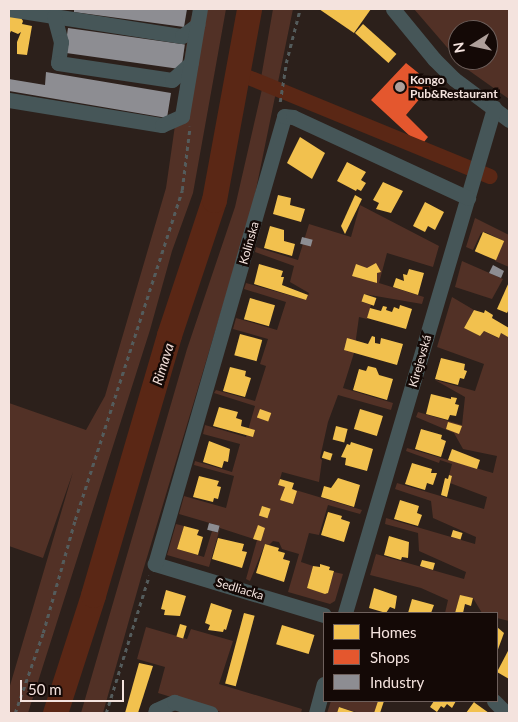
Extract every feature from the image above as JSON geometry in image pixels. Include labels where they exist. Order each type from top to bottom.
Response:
[{"type":"street","points":[[9,9],[182,36],[197,25]]},
{"type":"street","points":[[9,100],[162,125],[182,116],[200,9]]},
{"type":"street","points":[[393,9],[434,59],[454,79],[509,120]]},
{"type":"street","points":[[54,16],[61,42],[58,63],[172,80],[191,63]]},
{"type":"street","name":"Kirejevská","points":[[346,612],[494,108]]},
{"type":"street","name":"Kolínska","points":[[155,564],[284,116],[293,117],[468,198]]},
{"type":"street","name":"Sedliacka","points":[[155,564],[323,615]]},
{"type":"street","points":[[316,713],[323,688]]},
{"type":"street","points":[[155,713],[156,710],[174,702],[210,713]]},
{"type":"street","points":[[495,702],[506,713]]},
{"type":"path","points":[[280,101],[290,45],[300,9]]},
{"type":"path","points":[[15,713],[61,573],[74,520],[182,190],[190,124]]},
{"type":"path","points":[[106,713],[123,664],[144,588],[155,564]]},
{"type":"shaded area","points":[[194,9],[226,9],[193,193],[172,251],[150,330],[28,713],[9,713],[9,689],[73,472],[43,558],[9,546],[9,403],[86,430],[105,396],[166,188],[190,21]]},
{"type":"shaded area","points":[[273,9],[293,9],[252,209],[142,574],[103,713],[81,713],[187,349],[235,207],[262,89],[261,78]]},
{"type":"shaded area","points":[[414,9],[509,9],[509,99],[468,70],[498,70],[498,20],[448,20],[448,48]]},
{"type":"shaded area","points":[[360,205],[439,246],[433,267],[387,253],[379,283],[424,297],[422,304],[364,294],[362,302],[371,305],[367,319],[359,317],[354,353],[343,388],[393,403],[391,410],[338,395],[328,422],[320,458],[322,460],[319,482],[282,472],[279,485],[362,510],[360,514],[328,505],[319,535],[309,533],[301,562],[313,566],[307,588],[327,594],[334,572],[343,574],[335,601],[330,604],[288,592],[299,554],[282,549],[279,542],[273,541],[269,545],[265,544],[250,581],[246,579],[257,540],[220,528],[209,567],[167,555],[176,524],[184,526],[177,549],[204,557],[212,531],[218,533],[220,526],[179,514],[184,496],[226,508],[234,476],[194,465],[195,461],[232,472],[240,444],[203,434],[205,425],[246,437],[255,406],[214,393],[216,390],[255,401],[266,366],[260,364],[268,339],[233,329],[236,318],[277,330],[286,302],[244,289],[246,283],[306,300],[309,293],[290,282],[294,266],[255,252],[256,247],[298,260],[309,224],[351,237]]},
{"type":"shaded area","points":[[475,218],[509,235],[509,267],[495,261],[504,241],[485,232],[481,233],[473,250],[466,247]]},
{"type":"shaded area","points":[[462,261],[503,279],[492,299],[455,287]]},
{"type":"shaded area","points":[[452,297],[474,310],[464,328],[480,336],[484,331],[498,338],[501,333],[509,337],[509,621],[498,618],[498,612],[481,612],[473,598],[460,596],[455,612],[445,612],[448,600],[421,588],[370,575],[376,554],[464,579],[466,572],[419,551],[418,533],[385,524],[386,518],[475,544],[476,537],[433,518],[431,501],[395,489],[397,483],[484,509],[487,497],[450,483],[452,477],[449,475],[452,464],[440,460],[439,463],[406,451],[407,448],[493,473],[497,456],[463,449],[454,433],[416,417],[418,412],[462,425],[465,397],[435,380],[475,391],[484,364],[437,347]]},
{"type":"shaded area","points":[[146,627],[187,639],[191,629],[233,641],[219,684],[302,709],[301,713],[224,713],[158,693],[165,667],[137,659]]},
{"type":"shaded area","points":[[331,702],[378,702],[374,713],[359,713],[339,707],[337,713],[327,713]]},
{"type":"building: Homes","points":[[319,9],[371,9],[354,33]]},
{"type":"building: Homes","points":[[9,14],[19,15],[23,21],[22,24],[32,26],[27,55],[17,54],[17,42],[21,32],[18,34],[11,31],[9,35]]},
{"type":"building: Homes","points":[[363,24],[396,54],[388,63],[355,33]]},
{"type":"building: Homes","points":[[300,137],[325,153],[312,179],[287,163]]},
{"type":"building: Homes","points":[[347,162],[366,172],[361,180],[366,183],[361,191],[357,189],[356,191],[337,181]]},
{"type":"building: Homes","points":[[383,182],[403,191],[391,213],[376,209],[379,203],[373,200]]},
{"type":"building: Homes","points":[[278,195],[291,198],[290,205],[305,209],[301,222],[273,214]]},
{"type":"building: Homes","points":[[355,195],[362,199],[345,234],[341,226]]},
{"type":"building: Homes","points":[[425,202],[444,212],[435,230],[428,226],[425,232],[413,226]]},
{"type":"building: Homes","points":[[270,226],[284,230],[284,241],[295,244],[292,256],[264,248]]},
{"type":"building: Homes","points":[[483,232],[504,241],[496,260],[475,251]]},
{"type":"building: Homes","points":[[376,263],[381,272],[377,273],[377,283],[352,276],[356,264],[367,268]]},
{"type":"building: Homes","points":[[259,264],[283,271],[281,277],[284,277],[282,285],[308,295],[306,300],[254,284]]},
{"type":"building: Homes","points":[[409,269],[424,273],[418,295],[393,287],[396,278],[404,281],[403,274],[407,275]]},
{"type":"building: Homes","points":[[509,282],[509,309],[507,313],[497,309]]},
{"type":"building: Homes","points":[[364,294],[376,298],[374,306],[362,302]]},
{"type":"building: Homes","points":[[250,298],[275,305],[269,326],[244,319]]},
{"type":"building: Homes","points":[[400,305],[412,309],[406,329],[367,318],[370,308],[381,311],[383,306],[387,307],[386,310],[392,312],[394,307],[399,309]]},
{"type":"building: Homes","points":[[474,310],[484,313],[485,310],[493,315],[492,318],[509,328],[508,337],[501,333],[499,338],[484,331],[480,336],[464,328]]},
{"type":"building: Homes","points":[[240,334],[262,340],[257,361],[234,355]]},
{"type":"building: Homes","points":[[372,336],[375,337],[375,343],[380,344],[381,338],[403,344],[397,365],[344,350],[347,338],[368,344]]},
{"type":"building: Homes","points":[[441,358],[465,364],[464,370],[467,371],[464,379],[460,378],[458,385],[435,379]]},
{"type":"building: Homes","points":[[368,366],[376,368],[379,375],[393,379],[387,400],[353,390],[359,369],[366,371]]},
{"type":"building: Homes","points":[[230,367],[246,371],[245,376],[251,378],[245,397],[223,391]]},
{"type":"building: Homes","points":[[431,394],[451,399],[451,397],[457,398],[455,404],[459,405],[456,416],[450,415],[448,420],[426,414]]},
{"type":"building: Homes","points":[[219,407],[238,412],[236,418],[242,420],[241,426],[255,430],[253,437],[213,426]]},
{"type":"building: Homes","points":[[260,409],[271,413],[268,422],[257,417]]},
{"type":"building: Homes","points":[[360,409],[383,416],[377,436],[354,429]]},
{"type":"building: Homes","points":[[448,422],[462,426],[459,434],[446,429]]},
{"type":"building: Homes","points":[[336,426],[348,429],[344,442],[333,440]]},
{"type":"building: Homes","points":[[421,429],[442,435],[441,439],[446,441],[441,457],[415,449]]},
{"type":"building: Homes","points":[[209,441],[230,449],[228,462],[224,461],[222,468],[203,462]]},
{"type":"building: Homes","points":[[351,442],[373,449],[367,471],[345,465],[346,458],[341,457],[347,444],[350,445]]},
{"type":"building: Homes","points":[[452,449],[480,460],[477,469],[448,460]]},
{"type":"building: Homes","points":[[324,451],[333,454],[330,460],[322,458]]},
{"type":"building: Homes","points":[[412,463],[432,469],[431,473],[437,473],[433,485],[427,483],[425,490],[405,484]]},
{"type":"building: Homes","points":[[449,475],[452,476],[447,497],[441,495],[445,478],[448,479]]},
{"type":"building: Homes","points":[[199,476],[219,481],[217,486],[221,487],[218,499],[214,498],[213,502],[193,497]]},
{"type":"building: Homes","points":[[338,478],[360,485],[354,507],[321,497],[324,486],[331,488]]},
{"type":"building: Homes","points":[[280,479],[294,483],[292,489],[297,491],[293,504],[280,500],[285,487],[278,485]]},
{"type":"building: Homes","points":[[400,500],[419,506],[417,513],[422,515],[418,526],[394,519]]},
{"type":"building: Homes","points":[[262,506],[271,509],[267,518],[259,516]]},
{"type":"building: Homes","points":[[328,512],[342,516],[341,519],[350,522],[344,542],[321,535]]},
{"type":"building: Homes","points":[[258,525],[265,528],[261,541],[253,539]]},
{"type":"building: Homes","points":[[184,526],[199,530],[197,535],[203,537],[198,555],[177,549]]},
{"type":"building: Homes","points":[[453,530],[463,533],[461,540],[451,537]]},
{"type":"building: Homes","points":[[389,536],[409,542],[408,558],[402,557],[401,560],[384,555]]},
{"type":"building: Homes","points":[[218,538],[244,544],[242,551],[247,552],[242,568],[212,559]]},
{"type":"building: Homes","points":[[265,544],[279,548],[278,551],[285,553],[283,559],[290,561],[284,582],[256,573]]},
{"type":"building: Homes","points":[[422,560],[435,563],[433,570],[420,566]]},
{"type":"building: Homes","points":[[320,564],[330,567],[329,570],[334,571],[328,593],[325,594],[307,588],[313,566],[320,567]]},
{"type":"building: Homes","points":[[374,588],[397,596],[395,609],[390,607],[387,612],[383,612],[369,608]]},
{"type":"building: Homes","points":[[166,590],[186,596],[180,616],[164,615],[165,610],[161,609]]},
{"type":"building: Homes","points":[[460,595],[473,598],[471,606],[465,604],[463,612],[455,612]]},
{"type":"building: Homes","points":[[412,599],[434,605],[431,612],[408,612]]},
{"type":"building: Homes","points":[[211,603],[232,610],[226,630],[224,629],[223,632],[208,630],[210,625],[205,623]]},
{"type":"building: Homes","points":[[244,613],[255,616],[236,686],[225,684]]},
{"type":"building: Homes","points":[[180,624],[187,626],[183,638],[176,636]]},
{"type":"building: Homes","points":[[282,625],[315,635],[309,654],[276,644]]},
{"type":"building: Homes","points":[[498,628],[504,633],[498,649]]},
{"type":"building: Homes","points":[[509,649],[509,679],[498,673]]},
{"type":"building: Homes","points":[[139,663],[153,666],[138,713],[125,713]]},
{"type":"building: Homes","points":[[378,702],[384,702],[380,713],[374,713]]},
{"type":"building: Homes","points":[[433,702],[455,702],[452,708],[447,704],[444,708],[441,706],[437,712],[430,707]]},
{"type":"building: Homes","points":[[475,703],[489,713],[466,713]]},
{"type":"building: Homes","points":[[339,707],[357,713],[337,713]]},
{"type":"building: Shops","points":[[406,63],[432,84],[406,115],[428,137],[424,142],[411,137],[371,100]]},
{"type":"building: Industry","points":[[74,9],[187,9],[184,27],[74,12]]},
{"type":"building: Industry","points":[[68,28],[185,44],[181,69],[65,53]]},
{"type":"building: Industry","points":[[46,72],[171,93],[167,118],[9,91],[9,79],[45,85]]},
{"type":"building: Industry","points":[[302,237],[313,240],[311,247],[300,244]]},
{"type":"building: Industry","points":[[493,265],[504,271],[501,278],[489,273]]},
{"type":"building: Industry","points":[[209,523],[220,526],[218,533],[207,530]]},
{"type":"waterway","name":"Rimava","points":[[55,713],[93,595],[169,335],[214,200],[249,9]]},
{"type":"waterway","points":[[236,72],[489,176]]},
{"type":"place","name":"Kongo Pub&Restaurant","points":[[400,87]]}]
